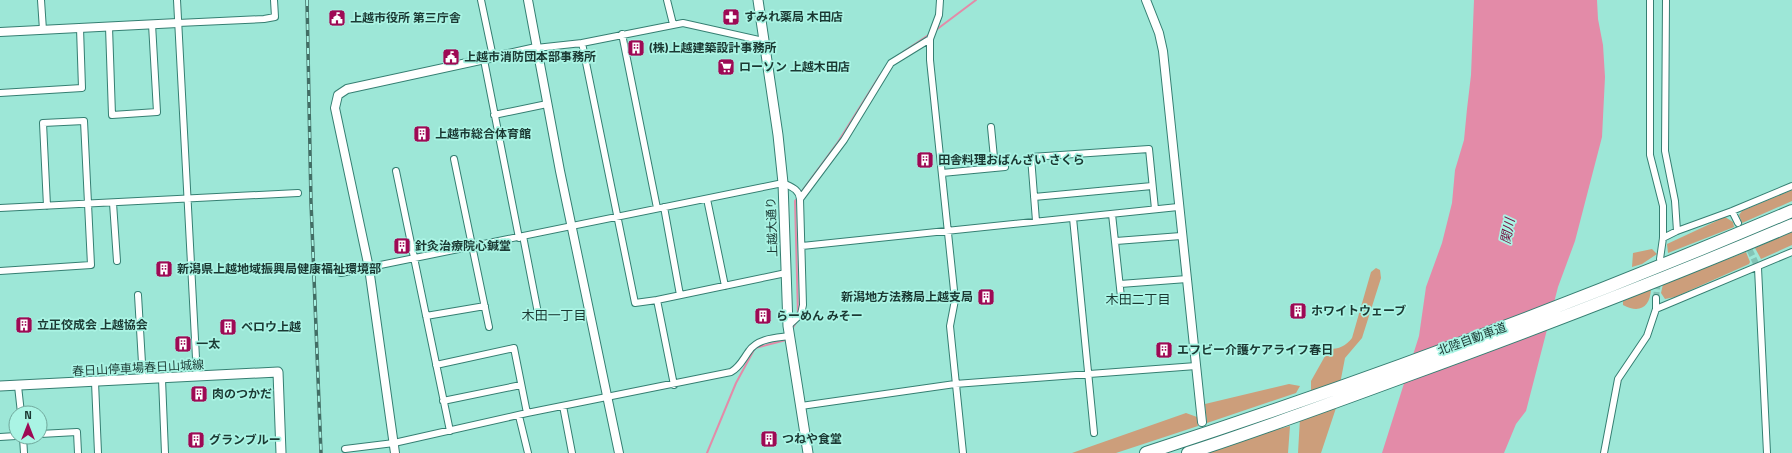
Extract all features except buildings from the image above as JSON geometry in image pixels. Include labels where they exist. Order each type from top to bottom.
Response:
[{"type":"highway","name":"北陸自動車道","points":[[1146,453],[1319,394],[1487,333],[1638,274],[1792,211]]},
{"type":"highway","name":"北陸自動車道","points":[[1188,453],[1490,346],[1635,290],[1792,225]]},
{"type":"main road","name":"上越大通り","points":[[758,0],[778,135],[783,183],[788,326],[808,453]]},
{"type":"main road","name":"春日山停車場春日山城線","points":[[0,386],[278,372],[281,453]]},
{"type":"street","points":[[41,0],[43,30]]},
{"type":"street","points":[[177,0],[197,377]]},
{"type":"street","points":[[0,32],[264,19],[274,17],[274,0]]},
{"type":"street","points":[[482,0],[493,57]]},
{"type":"street","points":[[528,0],[571,226],[619,453]]},
{"type":"street","points":[[667,0],[673,24]]},
{"type":"street","points":[[940,0],[939,15],[930,39],[930,60],[955,300],[950,326],[963,453]]},
{"type":"street","points":[[1146,0],[1159,33],[1163,50],[1181,236],[1202,422]]},
{"type":"street","points":[[1650,0],[1650,155],[1663,206],[1664,238],[1660,258]]},
{"type":"street","points":[[1666,0],[1665,151],[1675,201],[1677,231]]},
{"type":"street","points":[[395,453],[369,268],[335,108],[338,95],[347,89],[493,57],[536,48],[582,42],[673,24],[683,23],[700,26],[764,41]]},
{"type":"street","points":[[109,27],[112,115],[157,112],[152,24]]},
{"type":"street","points":[[0,93],[82,88],[80,28]]},
{"type":"street","points":[[622,34],[657,208]]},
{"type":"street","points":[[800,199],[844,140],[891,64],[930,39]]},
{"type":"street","points":[[582,42],[635,303],[786,273]]},
{"type":"street","points":[[484,60],[494,115],[538,314]]},
{"type":"street","points":[[494,115],[547,104]]},
{"type":"street","points":[[0,271],[90,265],[84,121],[43,123],[47,206]]},
{"type":"street","points":[[991,127],[995,168]]},
{"type":"street","points":[[1036,222],[1031,157],[1149,149],[1155,209]]},
{"type":"street","points":[[454,159],[489,327]]},
{"type":"street","points":[[942,173],[1005,167]]},
{"type":"street","points":[[396,171],[450,431]]},
{"type":"street","points":[[341,273],[783,183],[794,188],[800,193],[802,246],[803,305],[801,314],[788,326]]},
{"type":"street","points":[[1034,197],[1152,186]]},
{"type":"street","points":[[1664,238],[1677,231],[1732,212],[1792,186]]},
{"type":"street","points":[[0,208],[298,193]]},
{"type":"street","points":[[708,198],[725,286]]},
{"type":"street","points":[[113,202],[117,261]]},
{"type":"street","points":[[664,207],[680,295]]},
{"type":"street","points":[[802,246],[1178,207]]},
{"type":"street","points":[[1732,212],[1738,224]]},
{"type":"street","points":[[1112,214],[1121,297]]},
{"type":"street","points":[[1073,218],[1094,433]]},
{"type":"street","points":[[1116,241],[1181,236]]},
{"type":"street","points":[[1656,309],[1758,268],[1792,252]]},
{"type":"street","points":[[1758,268],[1767,453]]},
{"type":"street","points":[[1120,284],[1187,279]]},
{"type":"street","points":[[138,295],[143,380]]},
{"type":"street","points":[[1604,453],[1618,379],[1647,336],[1656,309],[1656,298]]},
{"type":"street","points":[[656,300],[674,385]]},
{"type":"street","points":[[426,316],[484,306]]},
{"type":"street","points":[[345,449],[394,443],[527,413],[607,399],[731,372],[738,369],[754,344],[769,339],[790,336]]},
{"type":"street","points":[[436,365],[514,348],[527,413]]},
{"type":"street","points":[[801,406],[955,384],[1196,366]]},
{"type":"street","points":[[162,379],[165,453]]},
{"type":"street","points":[[95,382],[98,453]]},
{"type":"street","points":[[443,401],[521,385]]},
{"type":"street","points":[[18,386],[20,405]]},
{"type":"street","points":[[563,406],[572,453]]},
{"type":"street","points":[[519,416],[528,453]]},
{"type":"street","points":[[48,434],[77,432],[78,453]]},
{"type":"shaded area","points":[[1792,190],[1792,201],[1742,223],[1739,215],[1742,211]]},
{"type":"shaded area","points":[[1725,217],[1733,222],[1734,227],[1668,253],[1667,244]]},
{"type":"shaded area","points":[[1792,232],[1792,245],[1761,259],[1755,248]]},
{"type":"shaded area","points":[[1652,249],[1657,254],[1642,264],[1632,267],[1633,253]]},
{"type":"shaded area","points":[[1746,252],[1750,262],[1749,264],[1675,297],[1665,299],[1661,293],[1663,284]]},
{"type":"shaded area","points":[[1376,268],[1380,270],[1381,278],[1362,338],[1345,358],[1340,384],[1311,392],[1311,381],[1329,349],[1342,346],[1352,338],[1371,272]]},
{"type":"shaded area","points":[[1651,289],[1649,300],[1643,307],[1634,309],[1623,305],[1623,301]]},
{"type":"shaded area","points":[[1289,384],[1300,386],[1296,393],[1207,423],[1205,404]]},
{"type":"shaded area","points":[[1337,405],[1321,453],[1298,453],[1300,418]]},
{"type":"shaded area","points":[[1186,413],[1197,417],[1198,426],[1116,453],[1072,453]]},
{"type":"shaded area","points":[[1290,426],[1288,453],[1210,453],[1210,451],[1252,436]]},
{"type":"water","name":"関川","points":[[1474,0],[1597,0],[1598,19],[1603,45],[1605,77],[1602,137],[1575,241],[1558,287],[1526,411],[1516,424],[1504,453],[1382,453],[1419,336],[1426,287],[1442,243],[1452,203],[1455,170],[1464,140],[1471,75]]},
{"type":"waterway","points":[[936,30],[976,0]]},
{"type":"waterway","points":[[903,52],[930,34]]},
{"type":"waterway","points":[[802,191],[838,142],[880,75]]},
{"type":"waterway","points":[[798,198],[795,201],[798,315]]},
{"type":"waterway","points":[[792,329],[797,321]]},
{"type":"waterway","points":[[707,453],[736,383],[755,348],[786,340]]},
{"type":"tunnel","points":[[1746,242],[1758,268]]},
{"type":"tunnel","points":[[1656,298],[1658,280]]},
{"type":"railway","points":[[307,0],[311,202],[321,453]]},
{"type":"place","name":"すみれ薬局 木田店","points":[[731,17]]},
{"type":"place","name":"上越市役所 第三庁舎","points":[[337,18]]},
{"type":"place","name":"(株)上越建築設計事務所","points":[[636,48]]},
{"type":"place","name":"上越市消防団本部事務所","points":[[451,57]]},
{"type":"place","name":"ローソン 上越木田店","points":[[726,67]]},
{"type":"place","name":"上越市総合体育館","points":[[422,134]]},
{"type":"place","name":"田舎料理おばんざい さくら","points":[[925,160]]},
{"type":"place","name":"針灸治療院心鍼堂","points":[[402,246]]},
{"type":"place","name":"新潟県上越地域振興局健康福祉環境部","points":[[164,269]]},
{"type":"place","name":"新潟地方法務局上越支局","points":[[986,297]]},
{"type":"place","name":"ホワイトウェーブ","points":[[1298,311]]},
{"type":"place","name":"らーめん みそー","points":[[763,316]]},
{"type":"place","name":"立正佼成会 上越協会","points":[[24,325]]},
{"type":"place","name":"ベロウ上越","points":[[228,327]]},
{"type":"place","name":"一太","points":[[183,344]]},
{"type":"place","name":"エフビー介護ケアライフ春日","points":[[1164,350]]},
{"type":"place","name":"肉のつかだ","points":[[199,394]]},
{"type":"place","name":"つねや食堂","points":[[769,439]]},
{"type":"place","name":"グランブルー","points":[[196,440]]},
{"type":"district","name":"木田二丁目","points":[[1138,299]]},
{"type":"district","name":"木田一丁目","points":[[554,315]]}]
